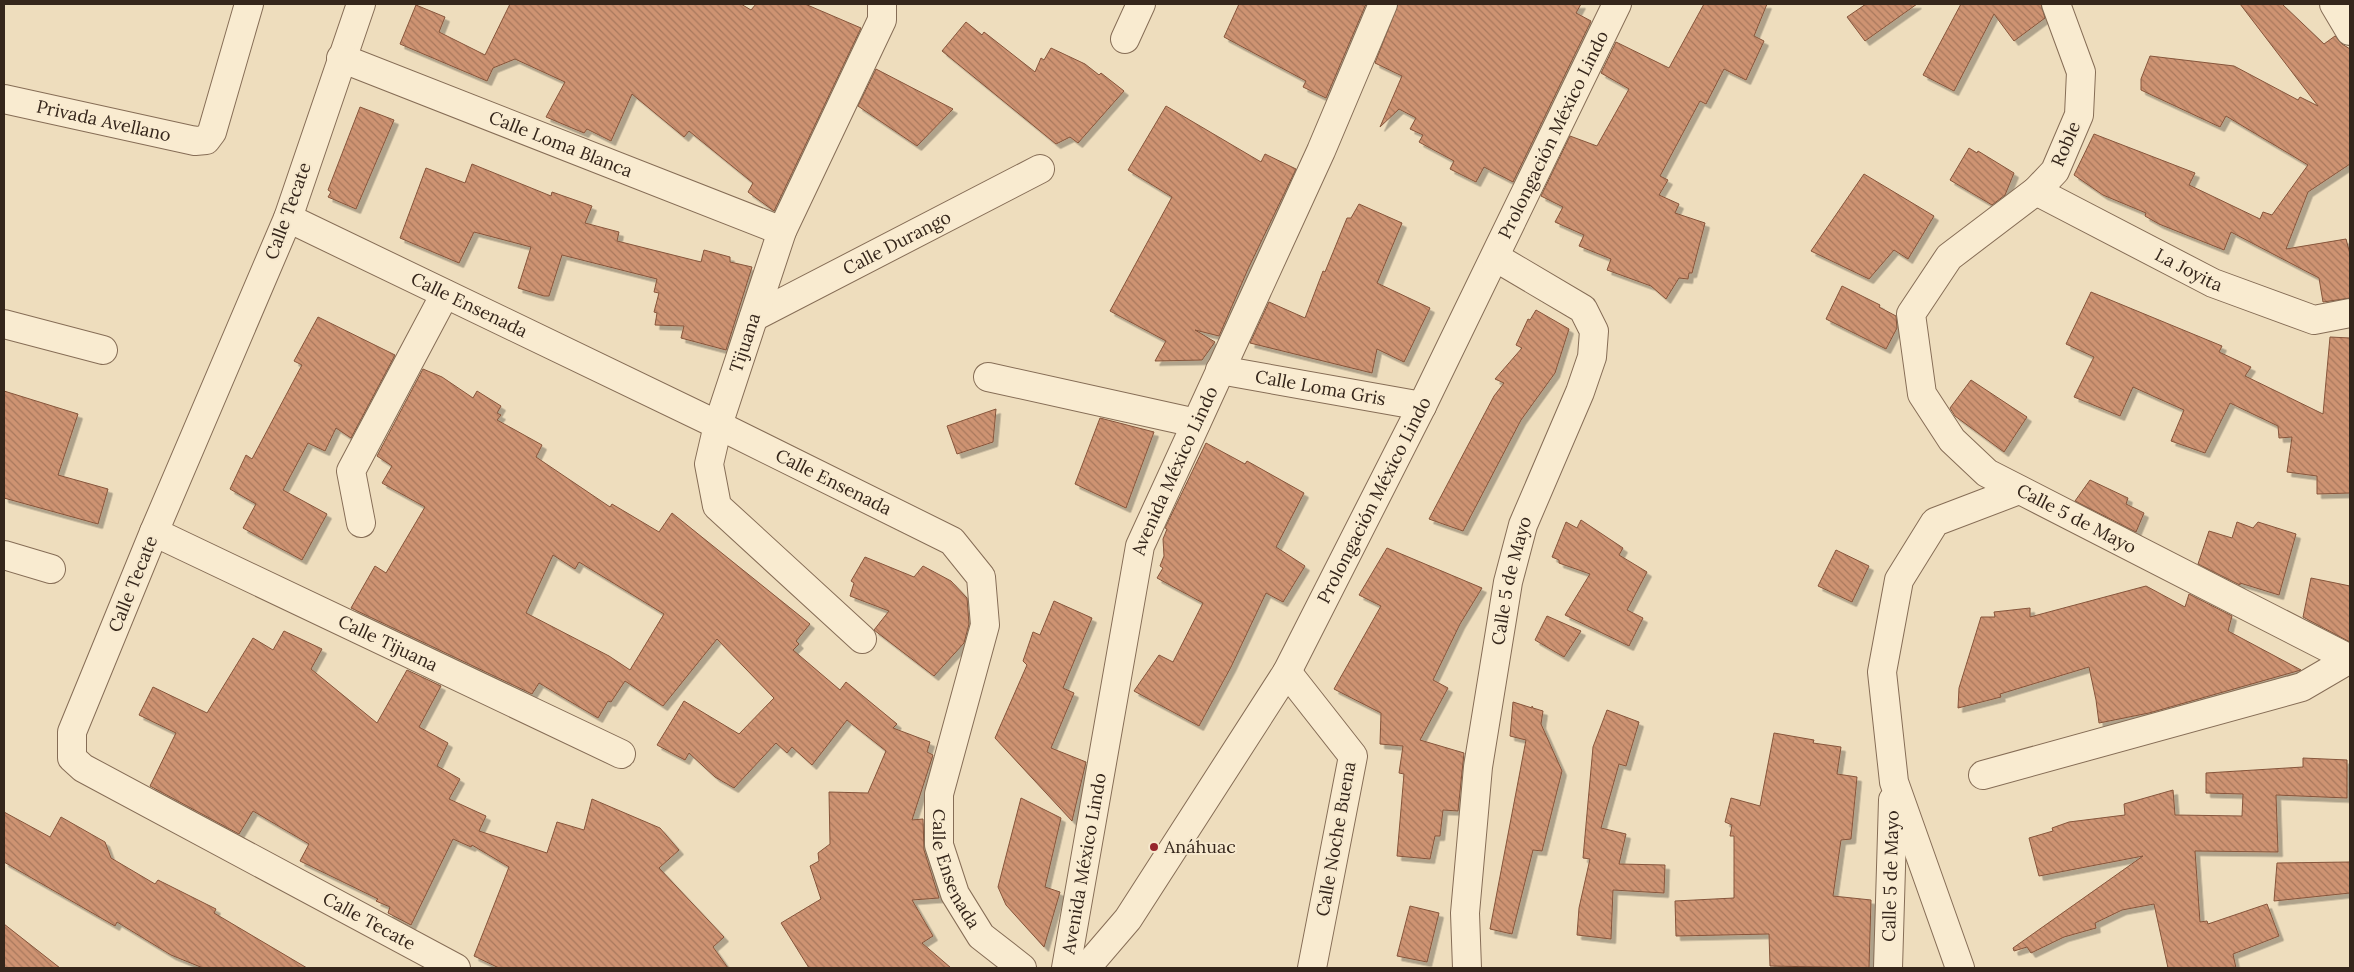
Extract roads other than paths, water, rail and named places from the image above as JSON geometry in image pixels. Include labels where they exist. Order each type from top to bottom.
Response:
[{"type":"street","name":"Privada Avellano","points":[[4,99],[195,141],[206,140],[212,132],[248,4]]},
{"type":"street","name":"Calle Tecate","points":[[361,4],[288,218],[154,532],[72,732],[72,758],[82,768],[456,968]]},
{"type":"street","name":"Tijuana","points":[[862,640],[717,506],[709,464],[718,425],[782,231],[882,20],[882,4]]},
{"type":"street","points":[[1126,39],[1141,4]]},
{"type":"street","name":"Avenida México Lindo","points":[[1066,968],[1140,546],[1321,151],[1383,4]]},
{"type":"street","name":"Prolongación México Lindo","points":[[1086,968],[1128,919],[1287,672],[1422,406],[1617,4]]},
{"type":"street","name":"Roble","points":[[2019,490],[1987,473],[1952,440],[1922,394],[1911,314],[1949,257],[2036,191],[2055,171],[2078,115],[2081,72],[2056,4]]},
{"type":"street","points":[[2334,4],[2350,32]]},
{"type":"street","name":"Calle Loma Blanca","points":[[341,58],[782,231]]},
{"type":"street","name":"Calle Durango","points":[[754,317],[1040,169]]},
{"type":"street","name":"La Joyita","points":[[2036,191],[2213,283],[2314,320],[2350,313]]},
{"type":"street","name":"Calle Ensenada","points":[[288,218],[718,425],[952,541],[982,577],[985,625],[939,794],[939,845],[955,894],[981,936],[1022,968]]},
{"type":"street","name":"Calle 5 de Mayo","points":[[1467,968],[1465,913],[1478,767],[1508,582],[1522,525],[1566,427],[1592,357],[1594,331],[1583,308],[1495,257]]},
{"type":"street","points":[[361,523],[351,471],[445,294]]},
{"type":"street","points":[[4,324],[103,350]]},
{"type":"street","name":"Calle Loma Gris","points":[[1220,370],[1422,406]]},
{"type":"street","points":[[988,377],[1196,423]]},
{"type":"street","name":"Calle 5 de Mayo","points":[[1888,968],[1894,782],[1882,672],[1899,580],[1935,522],[2019,490],[2350,659]]},
{"type":"street","name":"Calle Tijuana","points":[[154,532],[621,754]]},
{"type":"street","points":[[4,555],[51,568]]},
{"type":"street","name":"Calle 5 de Mayo","points":[[1982,775],[2302,687],[2350,659]]},
{"type":"street","name":"Calle Noche Buena","points":[[1287,672],[1353,756],[1312,968]]},
{"type":"street","name":"Calle 5 de Mayo","points":[[1894,782],[1960,968]]},
{"type":"place","name":"Anáhuac","points":[[1154,847]]}]
